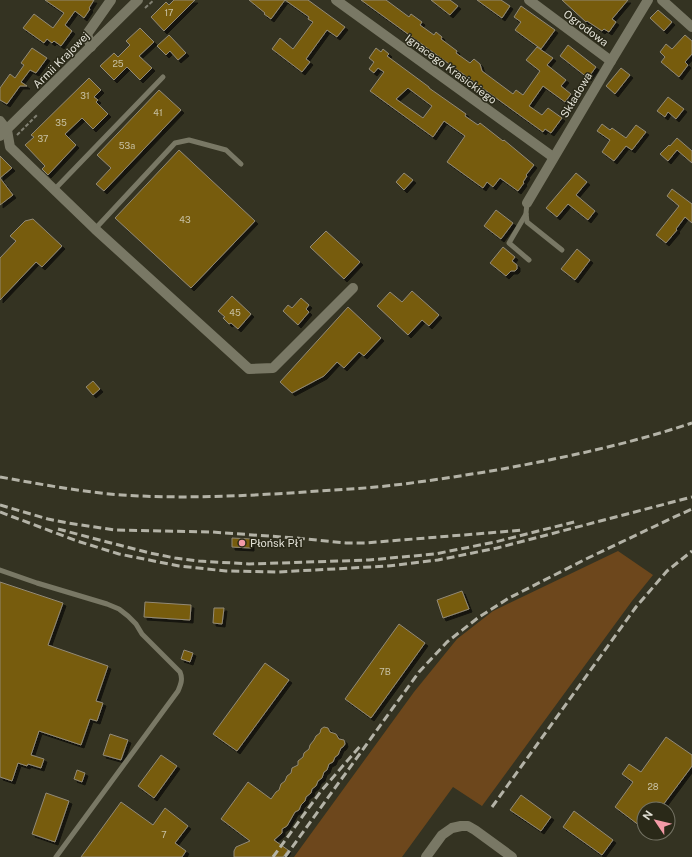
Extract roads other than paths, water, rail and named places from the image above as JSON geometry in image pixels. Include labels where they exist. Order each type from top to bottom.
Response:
[{"type":"street","points":[[91,47],[87,34],[112,0]]},
{"type":"street","name":"Armii Krajowej","points":[[3,133],[138,0]]},
{"type":"street","name":"Ignacego Krasickiego","points":[[336,0],[553,157]]},
{"type":"street","name":"Ogrodowa","points":[[529,0],[610,61]]},
{"type":"street","name":"Składowa","points":[[526,208],[553,157],[648,0]]},
{"type":"street","points":[[662,0],[692,27]]},
{"type":"street","points":[[0,120],[3,133],[10,147],[95,229],[249,369],[273,368],[353,288]]},
{"type":"street","points":[[426,857],[442,836],[452,828],[468,826],[512,857]]},
{"type":"lane","points":[[54,190],[163,77]]},
{"type":"lane","points":[[95,229],[175,143],[189,140],[226,150],[241,164]]},
{"type":"lane","points":[[526,208],[527,222],[562,250]]},
{"type":"lane","points":[[526,208],[509,243],[530,260]]},
{"type":"lane","points":[[0,570],[119,609],[136,624],[142,634],[180,672],[182,676],[178,691],[56,857]]},
{"type":"railway","points":[[0,477],[91,492],[145,496],[236,496],[366,488],[442,479],[546,461],[620,444],[692,423]]},
{"type":"railway","points":[[0,512],[77,541],[119,554],[179,566],[226,571],[278,572],[388,566],[438,560],[497,548],[692,497]]},
{"type":"railway","points":[[0,505],[48,519],[115,530],[212,532],[346,543],[365,543],[524,530]]},
{"type":"railway","points":[[285,857],[419,672],[447,642],[479,617],[509,598],[588,558],[692,509]]},
{"type":"railway","points":[[58,529],[175,558],[249,564],[369,560],[435,554],[495,542],[578,521]]},
{"type":"railway","points":[[492,807],[636,607],[667,571],[692,551]]},
{"type":"railway","points":[[273,857],[321,791],[362,744]]},
{"type":"place","name":"Płońsk Pł1","points":[[242,543]]}]
